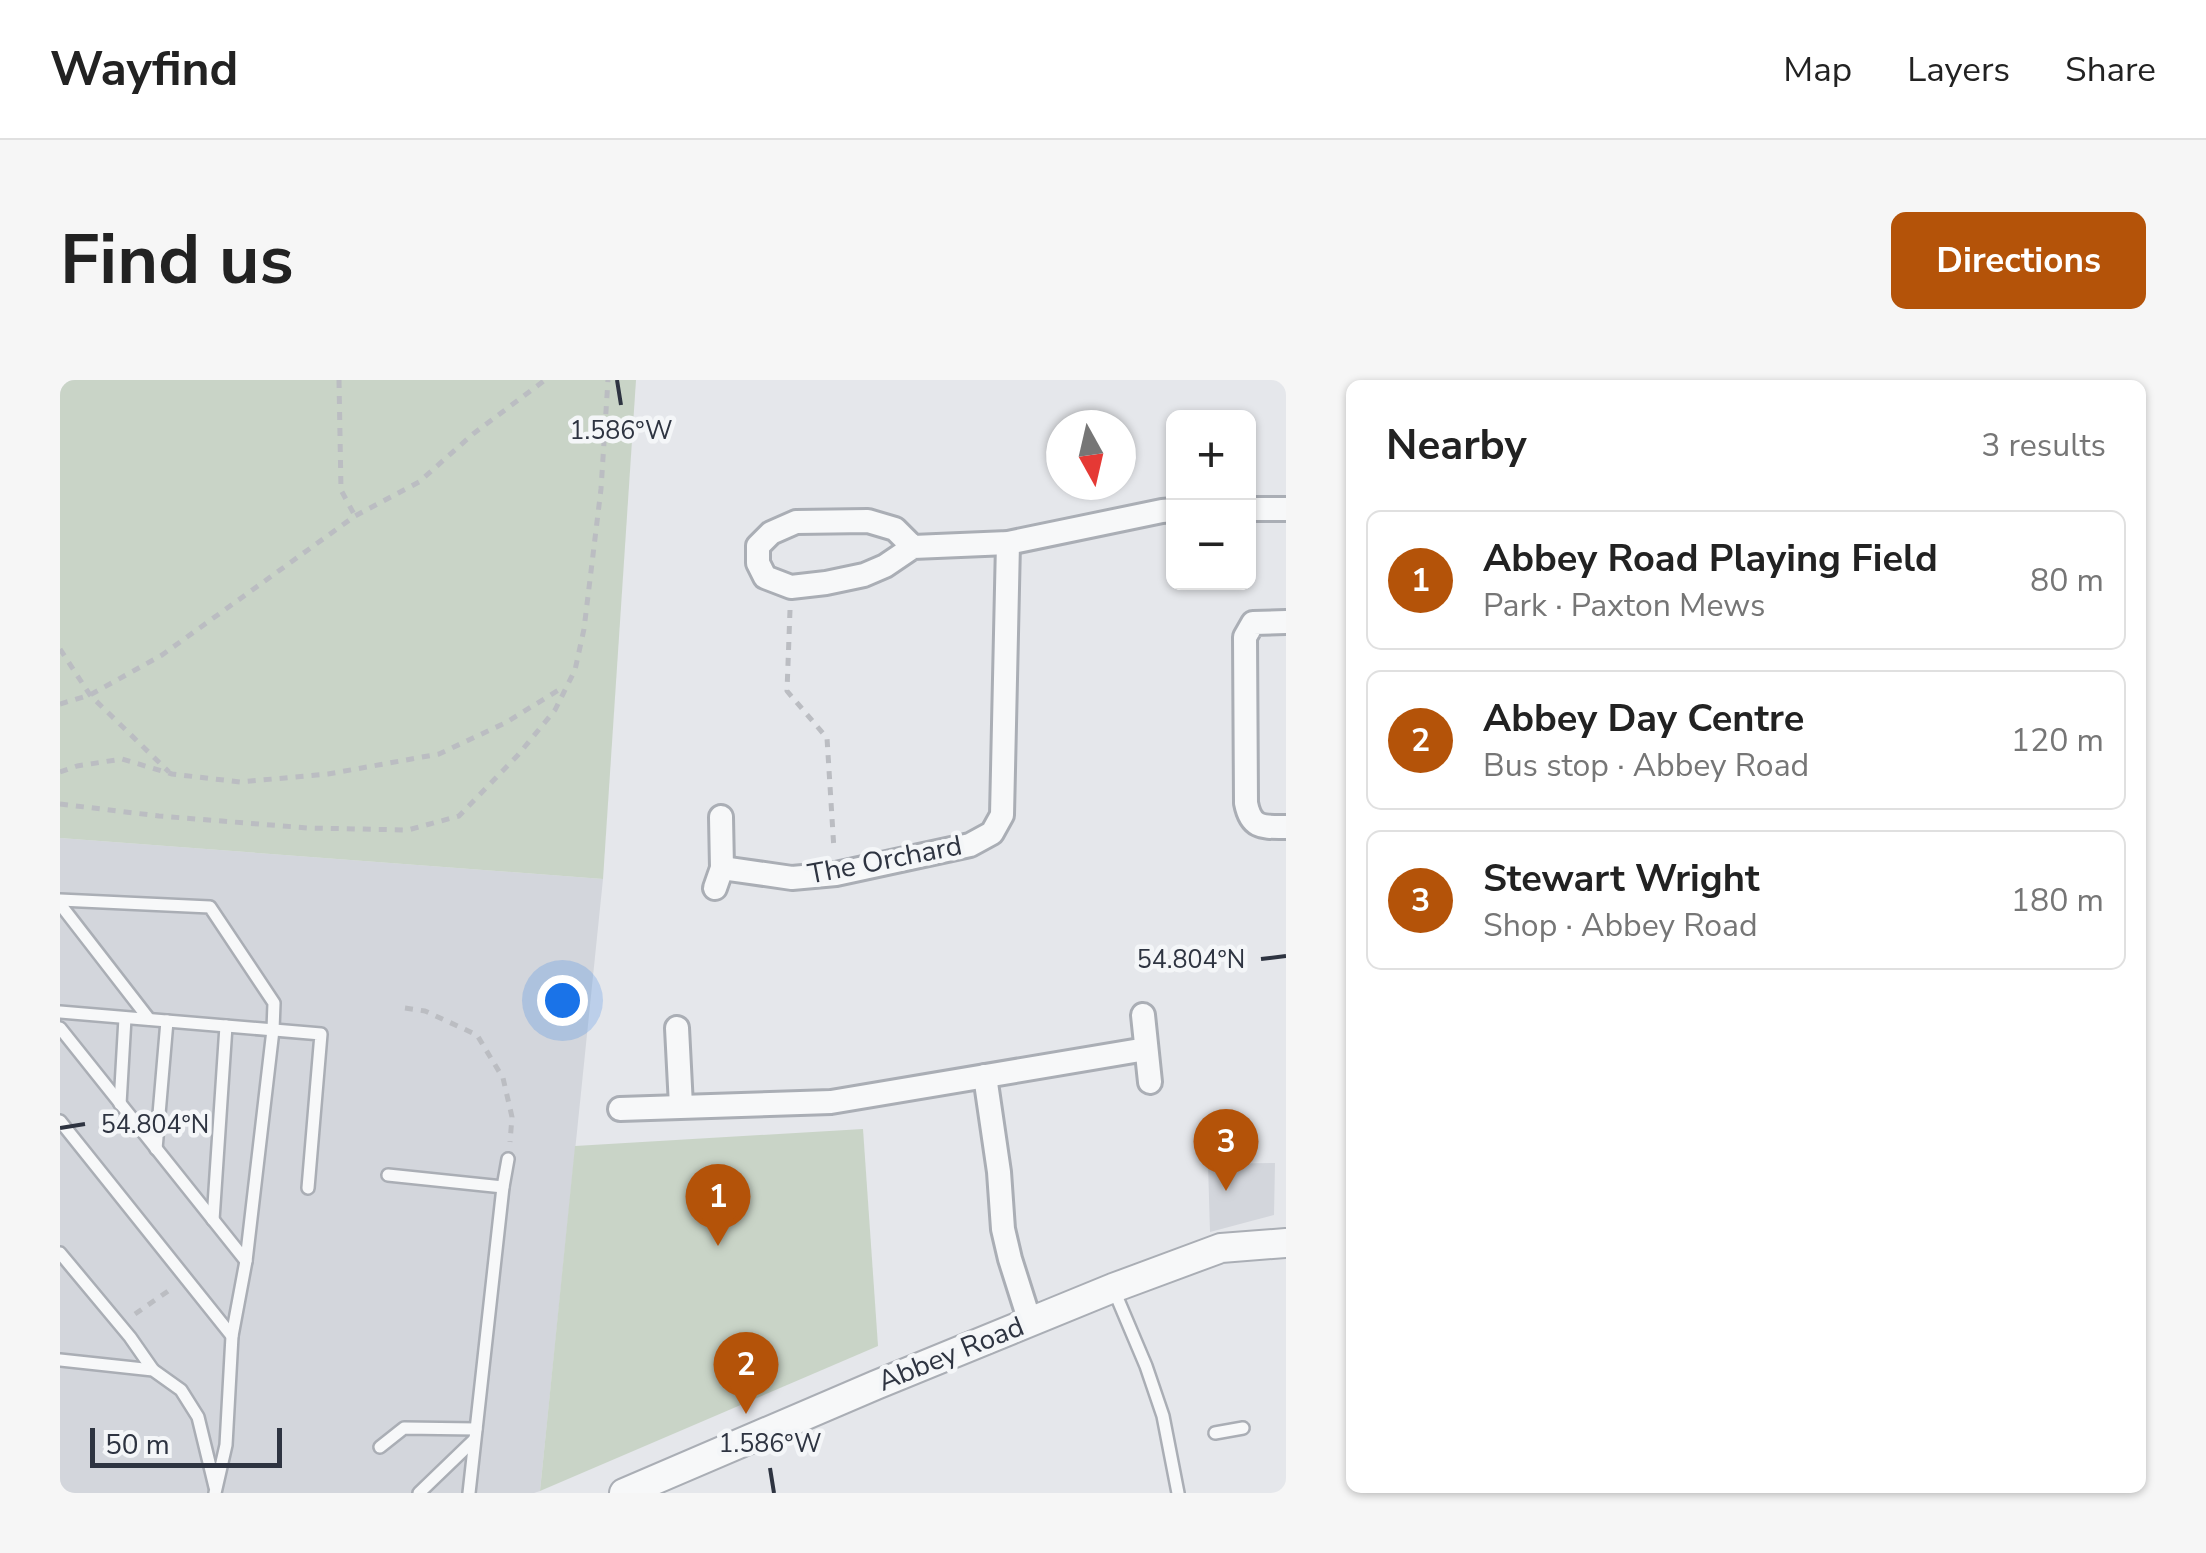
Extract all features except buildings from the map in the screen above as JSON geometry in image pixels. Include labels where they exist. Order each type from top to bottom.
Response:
[{"type":"street","points":[[1256,509],[1286,508]]},
{"type":"street","points":[[912,547],[895,528],[868,521],[796,522],[771,532],[758,546],[758,563],[765,577],[791,587],[864,575],[912,547],[1008,542],[1166,510]]},
{"type":"street","name":"The Orchard","points":[[721,817],[719,878],[836,874],[970,845],[992,833],[1002,814],[1008,542]]},
{"type":"street","points":[[1286,622],[1254,624],[1245,637],[1249,817],[1261,827],[1286,827]]},
{"type":"street","points":[[1143,1015],[1150,1082]]},
{"type":"street","points":[[677,1028],[681,1106]]},
{"type":"street","points":[[620,1109],[831,1102],[1146,1049]]},
{"type":"street","points":[[985,1076],[1003,1229],[1030,1322]]},
{"type":"street","name":"Abbey Road","points":[[624,1493],[1113,1288],[1221,1248],[1286,1243]]},
{"type":"lane","points":[[60,902],[149,1020]]},
{"type":"lane","points":[[60,902],[210,907],[274,1003],[246,1261],[232,1336],[226,1445],[215,1492]]},
{"type":"lane","points":[[60,1012],[321,1034],[308,1188]]},
{"type":"lane","points":[[120,1104],[125,1018]]},
{"type":"lane","points":[[156,1149],[167,1021]]},
{"type":"lane","points":[[213,1220],[226,1026]]},
{"type":"lane","points":[[60,1028],[246,1261]]},
{"type":"lane","points":[[60,1121],[232,1336]]},
{"type":"lane","points":[[469,1493],[508,1158]]},
{"type":"lane","points":[[388,1174],[503,1186]]},
{"type":"lane","points":[[60,1253],[153,1370],[181,1390],[198,1417],[215,1492]]},
{"type":"lane","points":[[1113,1288],[1162,1416],[1178,1493]]},
{"type":"lane","points":[[62,1358],[153,1370]]},
{"type":"lane","points":[[380,1447],[404,1428],[475,1434]]},
{"type":"lane","points":[[1214,1433],[1243,1428]]},
{"type":"lane","points":[[419,1493],[475,1434]]},
{"type":"path","points":[[339,380],[341,490],[356,516]]},
{"type":"path","points":[[60,704],[90,694],[162,654],[356,516],[419,482],[472,434],[545,380]]},
{"type":"path","points":[[60,804],[289,827],[408,830],[459,816],[556,710],[575,670],[584,629],[601,489],[608,380]]},
{"type":"path","points":[[791,587],[788,691],[827,738],[836,874]]},
{"type":"path","points":[[60,649],[90,694],[172,774]]},
{"type":"path","points":[[60,772],[122,760],[172,774],[240,782],[328,774],[439,754],[505,723],[565,687]]},
{"type":"path","points":[[406,1008],[425,1011],[477,1034],[503,1078],[512,1117],[508,1158]]},
{"type":"path","points":[[130,1338],[134,1316],[186,1278]]},
{"type":"shaded area","points":[[60,380],[636,380],[603,879],[60,838]]},
{"type":"shaded area","points":[[60,838],[603,879],[540,1491],[60,1493]]},
{"type":"shaded area","points":[[863,1129],[878,1346],[540,1491],[575,1146]]},
{"type":"shaded area","points":[[1275,1163],[1274,1215],[1210,1232],[1208,1164]]},
{"type":"place","name":"Stewart Wright","points":[[1226,1191]]},
{"type":"place","name":"Abbey Road Playing Field","points":[[718,1246]]},
{"type":"place","name":"Abbey Day Centre","points":[[746,1414]]}]
